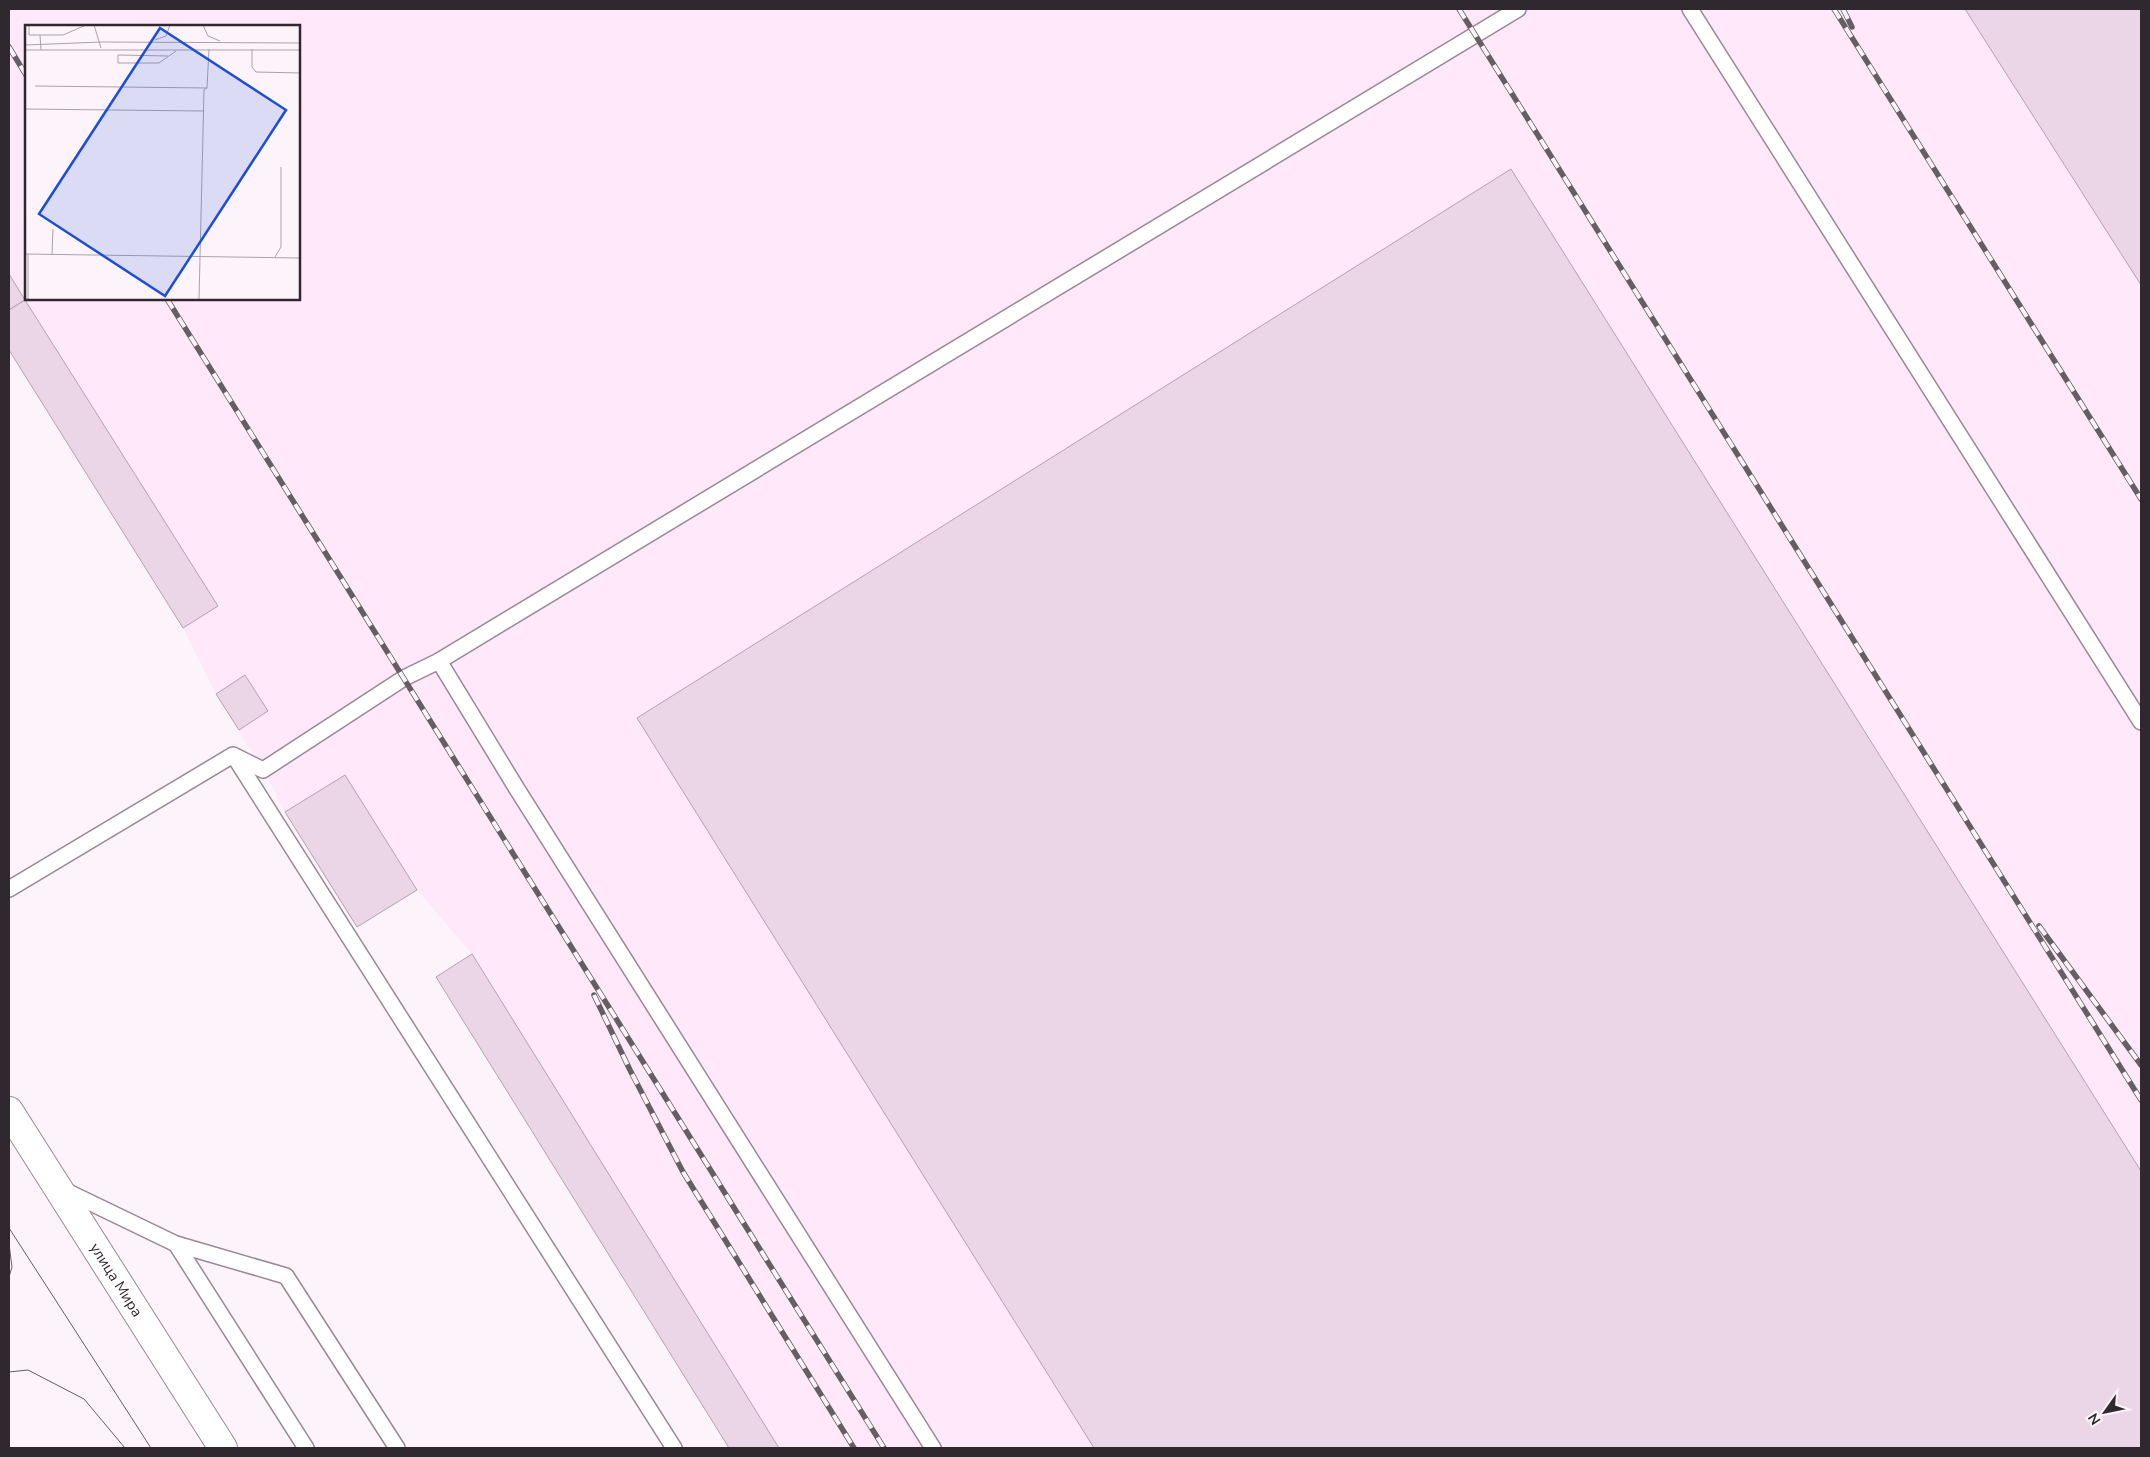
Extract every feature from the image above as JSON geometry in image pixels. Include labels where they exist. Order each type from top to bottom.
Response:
[{"type":"main road","name":"улица Мира","points":[[9,1111],[223,1448]]},
{"type":"lane","points":[[233,755],[263,770],[404,678],[439,661],[1518,9]]},
{"type":"lane","points":[[1690,9],[2141,722]]},
{"type":"lane","points":[[439,661],[527,806],[933,1448]]},
{"type":"lane","points":[[9,889],[233,755]]},
{"type":"lane","points":[[233,755],[674,1448]]},
{"type":"lane","points":[[55,1186],[176,1244],[286,1276],[397,1448]]},
{"type":"lane","points":[[176,1244],[306,1448]]},
{"type":"shaded area","points":[[9,9],[2141,9],[2141,1448],[779,1448],[472,954],[417,890],[345,775],[285,812],[263,770],[216,694],[183,628],[217,605],[25,300],[300,300],[300,25],[25,25],[25,299],[9,274]]},
{"type":"building","points":[[1965,9],[2141,9],[2141,285]]},
{"type":"building","points":[[1511,169],[2141,1171],[2141,1448],[1094,1448],[637,718]]},
{"type":"building","points":[[9,274],[25,300],[9,310]]},
{"type":"building","points":[[25,300],[218,606],[183,628],[9,350],[9,310]]},
{"type":"building","points":[[245,675],[268,711],[239,730],[216,694]]},
{"type":"building","points":[[345,775],[417,890],[357,927],[285,812]]},
{"type":"building","points":[[472,954],[779,1448],[729,1448],[436,977]]},
{"type":"tram line","points":[[9,1228],[151,1448]]},
{"type":"tram line","points":[[9,1244],[12,1267],[9,1277]]},
{"type":"tram line","points":[[9,1372],[28,1370],[84,1399],[125,1448]]},
{"type":"railway","points":[[1459,9],[2141,1100]]},
{"type":"railway","points":[[1834,9],[2141,499]]},
{"type":"railway","points":[[1843,9],[1852,27]]},
{"type":"railway","points":[[9,47],[25,73]]},
{"type":"railway","points":[[168,300],[884,1448]]},
{"type":"railway","points":[[2039,926],[2141,1065]]},
{"type":"railway","points":[[594,995],[630,1070],[683,1172],[854,1448]]}]
